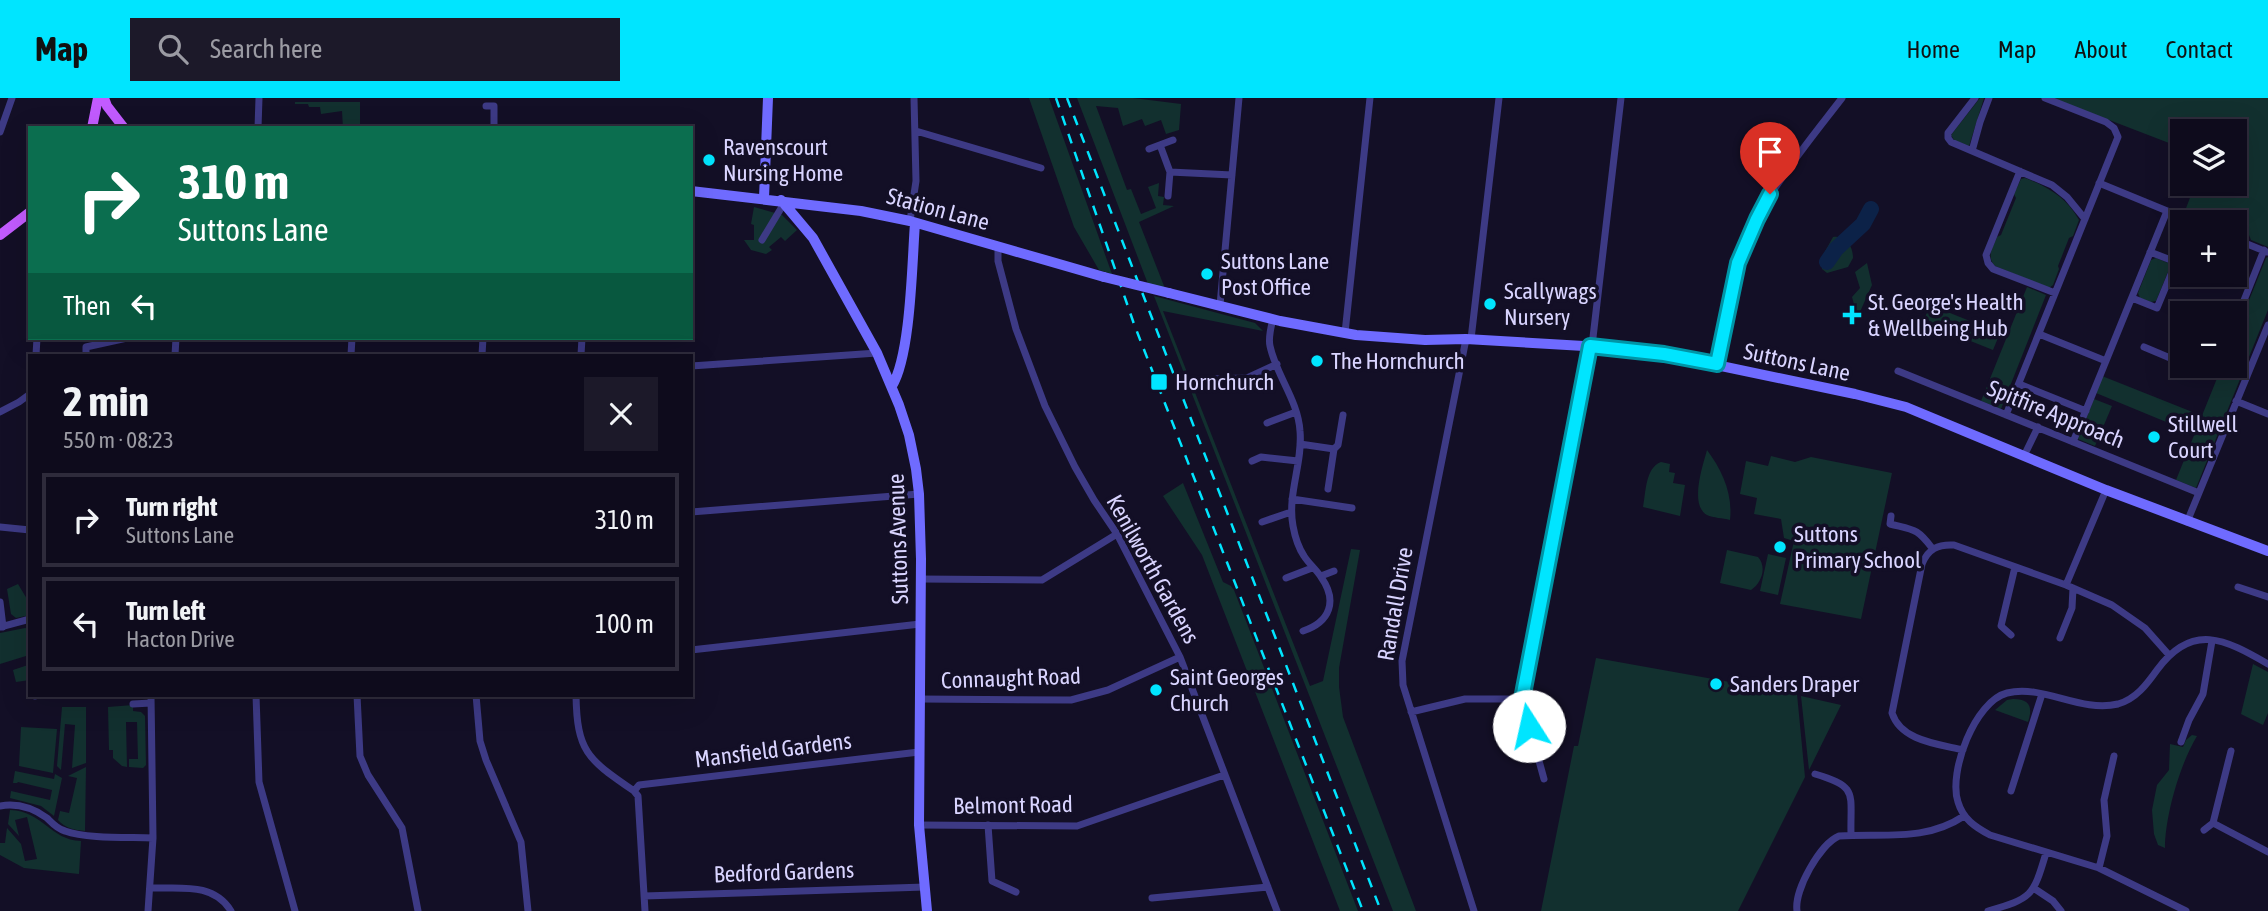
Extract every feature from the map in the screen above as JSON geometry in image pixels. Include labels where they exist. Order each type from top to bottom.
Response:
[{"type":"main road","points":[[93,125],[98,98]]},
{"type":"main road","points":[[104,98],[122,126]]},
{"type":"main road","points":[[93,125],[103,117],[116,118]]},
{"type":"main road","points":[[0,235],[28,214]]},
{"type":"street","points":[[0,132],[12,98]]},
{"type":"street","points":[[258,126],[259,98]]},
{"type":"street","points":[[764,198],[768,98]]},
{"type":"street","points":[[892,386],[899,374],[904,352],[916,181],[914,98]]},
{"type":"street","points":[[1220,305],[1239,98]]},
{"type":"street","points":[[1345,333],[1370,98]]},
{"type":"street","name":"Randall Drive","points":[[1474,911],[1411,712],[1404,685],[1402,661],[1468,339],[1499,98]]},
{"type":"street","points":[[1544,779],[1522,699],[1591,346],[1620,98]]},
{"type":"street","points":[[1717,364],[1738,263],[1757,219],[1778,181],[1842,98]]},
{"type":"street","points":[[1975,98],[1948,133],[1951,142],[2052,185],[2067,197],[2085,219]]},
{"type":"street","points":[[1972,151],[1989,98]]},
{"type":"street","points":[[2006,415],[2118,137],[2114,128],[2106,122],[2045,98]]},
{"type":"street","points":[[486,106],[494,106],[494,126]]},
{"type":"street","points":[[916,131],[1041,168]]},
{"type":"street","points":[[1149,149],[1173,140]]},
{"type":"street","points":[[1160,145],[1170,172],[1168,196]]},
{"type":"street","points":[[2020,171],[1986,255],[1987,259],[1993,269],[2055,293]]},
{"type":"street","points":[[1170,172],[1232,175]]},
{"type":"street","points":[[2099,183],[2170,212]]},
{"type":"street","name":"Station Lane","points":[[693,191],[850,209],[913,222],[1104,277],[1170,293]]},
{"type":"street","points":[[762,240],[783,203]]},
{"type":"street","name":"Suttons Avenue","points":[[783,203],[813,238],[877,353],[909,435],[919,494],[919,825],[927,911]]},
{"type":"street","points":[[2073,442],[2167,211]]},
{"type":"street","points":[[2244,301],[2266,251],[2247,244]]},
{"type":"street","name":"Kenilworth Gardens","points":[[998,247],[998,261],[1013,316],[1045,406],[1088,491],[1117,534],[1180,657],[1277,911]]},
{"type":"street","points":[[2132,298],[2157,308],[2176,262],[2150,252]]},
{"type":"street","name":"Suttons Lane","points":[[1170,293],[1273,319],[1345,333],[1425,340],[1468,339],[1591,346],[1664,354],[1906,407],[2106,490],[2268,551]]},
{"type":"street","points":[[1273,319],[1269,344],[1296,412],[1300,431],[1291,512],[1296,540],[1312,568],[1321,576],[1328,596],[1329,609],[1326,616],[1320,623],[1303,631]]},
{"type":"street","points":[[2187,522],[2268,325]]},
{"type":"street","points":[[2039,334],[2106,361]]},
{"type":"street","points":[[86,351],[121,340]]},
{"type":"street","points":[[2144,347],[2170,358]]},
{"type":"street","points":[[693,366],[877,353]]},
{"type":"street","points":[[1209,379],[1247,378],[1277,364]]},
{"type":"street","name":"Spitfire Approach","points":[[1898,371],[2199,493]]},
{"type":"street","points":[[2018,384],[2086,411]]},
{"type":"street","points":[[0,412],[28,395]]},
{"type":"street","points":[[2236,401],[2268,414]]},
{"type":"street","points":[[1267,423],[1296,412]]},
{"type":"street","points":[[1328,489],[1343,415]]},
{"type":"street","points":[[2024,456],[2038,427]]},
{"type":"street","points":[[1300,444],[1334,449]]},
{"type":"street","points":[[1252,461],[1261,457],[1298,461]]},
{"type":"street","points":[[2060,638],[2071,608],[2070,587],[2106,490]]},
{"type":"street","points":[[693,512],[919,494]]},
{"type":"street","points":[[1292,499],[1352,508]]},
{"type":"street","points":[[1262,522],[1291,512]]},
{"type":"street","points":[[1891,516],[1890,524],[1915,530],[1932,548]]},
{"type":"street","points":[[0,527],[28,530]]},
{"type":"street","points":[[919,579],[1042,580],[1117,534]]},
{"type":"street","points":[[1963,750],[1906,734],[1895,722],[1892,713],[1920,572],[1925,556],[1932,548],[1943,544],[1954,545],[2112,604],[2145,628],[2168,655]]},
{"type":"street","points":[[2011,635],[2001,626],[2015,567]]},
{"type":"street","points":[[1286,578],[1312,568]]},
{"type":"street","points":[[1321,576],[1334,571]]},
{"type":"street","points":[[2238,587],[2268,597]]},
{"type":"street","points":[[0,602],[2,627],[28,620]]},
{"type":"street","points":[[693,650],[920,624]]},
{"type":"street","points":[[2186,911],[2099,868],[1990,835],[1976,827],[1964,816],[1958,804],[1956,787],[1963,750],[1976,721],[1994,699],[2008,692],[2042,694],[2086,704],[2117,704],[2141,690],[2168,655],[2194,641],[2223,641],[2268,664]]},
{"type":"street","points":[[2181,742],[2203,694],[2212,641]]},
{"type":"street","name":"Connaught Road","points":[[920,699],[1072,700],[1115,688],[1180,657]]},
{"type":"street","points":[[2011,791],[2042,694]]},
{"type":"street","points":[[256,697],[259,782],[295,911]]},
{"type":"street","points":[[357,697],[360,756],[368,775],[402,828],[418,911]]},
{"type":"street","points":[[476,697],[480,741],[521,842],[528,911]]},
{"type":"street","points":[[576,697],[578,733],[589,756],[598,767],[634,791],[639,804],[645,911]]},
{"type":"street","points":[[133,704],[151,699],[153,838],[148,911]]},
{"type":"street","points":[[1411,712],[1465,699],[1522,699]]},
{"type":"street","points":[[2204,830],[2213,823],[2231,751]]},
{"type":"street","name":"Mansfield Gardens","points":[[634,791],[639,785],[919,752]]},
{"type":"street","points":[[2099,868],[2107,836],[2104,800],[2114,757]]},
{"type":"street","points":[[1815,774],[1837,781],[1844,785],[1849,793],[1851,835]]},
{"type":"street","name":"Belmont Road","points":[[919,825],[1077,826],[1224,775]]},
{"type":"street","points":[[0,806],[31,809],[58,828],[76,834],[153,838]]},
{"type":"street","points":[[1797,911],[1797,896],[1821,850],[1836,838],[1851,835],[1928,833],[1964,816]]},
{"type":"street","points":[[2213,823],[2268,852]]},
{"type":"street","points":[[988,825],[992,881],[1016,892]]},
{"type":"street","points":[[1988,911],[2017,902],[2035,889],[2046,853]]},
{"type":"street","name":"Bedford Gardens","points":[[644,896],[925,887]]},
{"type":"street","points":[[1152,898],[1268,887]]},
{"type":"street","points":[[150,888],[208,890],[231,911]]},
{"type":"street","points":[[2035,889],[2053,901],[2060,911]]},
{"type":"green space","points":[[1029,98],[1049,98],[1112,274],[1099,270],[1074,227]]},
{"type":"green space","points":[[1077,98],[1133,98],[1181,104],[1179,130],[1166,134],[1161,120],[1145,126],[1142,119],[1123,126],[1118,108],[1096,106],[1127,190],[1131,189],[1141,214],[1156,208],[1148,187],[1159,183],[1158,196],[1164,197],[1163,205],[1174,206],[1139,222],[1163,289],[1148,284]]},
{"type":"green space","points":[[1980,98],[1984,98],[1969,146],[1954,140],[1951,135]]},
{"type":"green space","points":[[2052,98],[2268,98],[2268,247],[2251,240],[2247,234],[2247,210],[2185,210],[2191,196],[2247,196],[2247,119],[2170,119],[2170,143]]},
{"type":"green space","points":[[360,102],[360,126],[343,126],[342,111],[321,114],[320,107],[295,104]]},
{"type":"green space","points":[[2025,178],[2056,194],[2069,205],[2079,220],[2073,236],[2069,238],[2053,285],[2049,288],[1995,266],[1991,259],[1994,244],[2001,235],[2016,198],[2014,194],[2021,179]]},
{"type":"green space","points":[[754,207],[782,215],[797,230],[785,241],[781,237],[769,247],[772,250],[766,254],[751,250],[744,240],[754,240],[754,225],[751,224]]},
{"type":"green space","points":[[1833,237],[1848,242],[1853,258],[1848,267],[1827,273],[1822,269],[1822,257]]},
{"type":"green space","points":[[2268,257],[2268,310],[2247,362],[2247,305]]},
{"type":"green space","points":[[2156,258],[2168,263],[2170,267],[2156,301],[2151,302],[2140,298],[2138,293],[2151,260]]},
{"type":"green space","points":[[1867,263],[1872,285],[1857,315],[1852,297],[1860,288],[1855,272]]},
{"type":"green space","points":[[2027,287],[2046,295],[2001,409],[1981,401]]},
{"type":"green space","points":[[1154,296],[1255,323],[1263,331],[1163,311],[1310,686],[1323,681],[1351,549],[1360,550],[1339,668],[1343,717],[1416,911],[1393,911]]},
{"type":"green space","points":[[1930,305],[2000,333],[1993,350],[1923,322]]},
{"type":"green space","points":[[2102,376],[2195,413],[2188,431],[2096,393]]},
{"type":"green space","points":[[2217,378],[2240,378],[2196,488],[2176,480]]},
{"type":"green space","points":[[2094,399],[2112,406],[2095,446],[2078,439]]},
{"type":"green space","points":[[1707,450],[1725,483],[1730,501],[1730,520],[1707,515],[1699,503],[1700,475]]},
{"type":"green space","points":[[1771,456],[1795,462],[1811,457],[1892,473],[1861,619],[1780,604],[1794,541],[1784,538],[1781,519],[1754,514],[1757,498],[1740,494],[1746,461],[1768,466]]},
{"type":"green space","points":[[1661,462],[1670,464],[1669,472],[1675,473],[1673,483],[1685,485],[1680,516],[1643,507],[1649,475]]},
{"type":"green space","points":[[1183,483],[1223,582],[1234,590],[1358,911],[1340,911],[1202,555],[1163,496]]},
{"type":"green space","points":[[1727,550],[1758,557],[1761,561],[1762,575],[1751,590],[1720,583]]},
{"type":"green space","points":[[1768,554],[1786,558],[1778,595],[1760,591]]},
{"type":"green space","points":[[18,584],[28,601],[28,615],[16,618],[11,614],[7,589]]},
{"type":"green space","points":[[28,629],[28,665],[26,656],[0,664],[0,633]]},
{"type":"green space","name":"Sanders Draper","points":[[1596,658],[1797,694],[1805,777],[1738,911],[1541,911],[1574,746],[1578,746]]},
{"type":"green space","points":[[2253,664],[2268,672],[2268,713],[2263,725],[2241,714]]},
{"type":"green space","points":[[28,665],[28,680],[16,682],[13,670]]},
{"type":"green space","points":[[1801,696],[1841,705],[1809,770]]},
{"type":"green space","points":[[2007,700],[2023,700],[2029,705],[2028,722],[1995,710]]},
{"type":"green space","points":[[133,705],[133,711],[141,712],[145,716],[146,765],[143,768],[129,767],[129,759],[138,759],[137,722],[126,722],[127,767],[113,758],[113,750],[109,750],[108,707]]},
{"type":"green space","points":[[62,707],[86,707],[86,763],[72,768],[75,725],[65,724],[61,770],[57,766]]},
{"type":"green space","points":[[21,727],[57,729],[53,773],[19,766]]},
{"type":"green space","points":[[2192,735],[2197,736],[2175,790],[2165,848],[2158,845],[2154,834],[2152,810],[2157,785],[2169,770],[2170,744],[2183,747]]},
{"type":"green space","points":[[86,767],[85,831],[70,828],[58,820],[60,811],[69,813],[77,778],[68,776]]},
{"type":"green space","points":[[15,771],[54,779],[55,774],[62,778],[54,816],[41,806],[10,798],[11,791],[50,800],[52,790],[13,783]]},
{"type":"green space","points":[[10,810],[31,815],[61,836],[81,841],[79,874],[24,868],[0,855],[0,843],[5,843],[7,828],[21,844],[25,861],[37,859],[27,817],[15,820],[19,836],[8,824]]},
{"type":"waterway","points":[[1827,262],[1836,249],[1863,224],[1871,209]]},
{"type":"railway","points":[[1056,98],[1134,324],[1363,911]]},
{"type":"railway","points":[[1067,98],[1381,911]]},
{"type":"place","name":"Ravenscourt Nursing Home","points":[[709,160]]},
{"type":"place","name":"Suttons Lane Post Office","points":[[1207,274]]},
{"type":"place","name":"Scallywags Nursery","points":[[1490,304]]},
{"type":"place","name":"St. George's Health & Wellbeing Hub","points":[[1852,315]]},
{"type":"place","name":"The Hornchurch","points":[[1317,361]]},
{"type":"place","name":"Hornchurch","points":[[1159,382]]},
{"type":"place","name":"Stillwell Court","points":[[2154,437]]},
{"type":"place","name":"Suttons Primary School","points":[[1780,547]]},
{"type":"place","name":"Sanders Draper","points":[[1716,684]]},
{"type":"place","name":"Saint Georges Church","points":[[1156,690]]},
{"type":"route","points":[[1529,726],[1522,699],[1590,346],[1664,354],[1717,364],[1738,263],[1770,194]]}]
